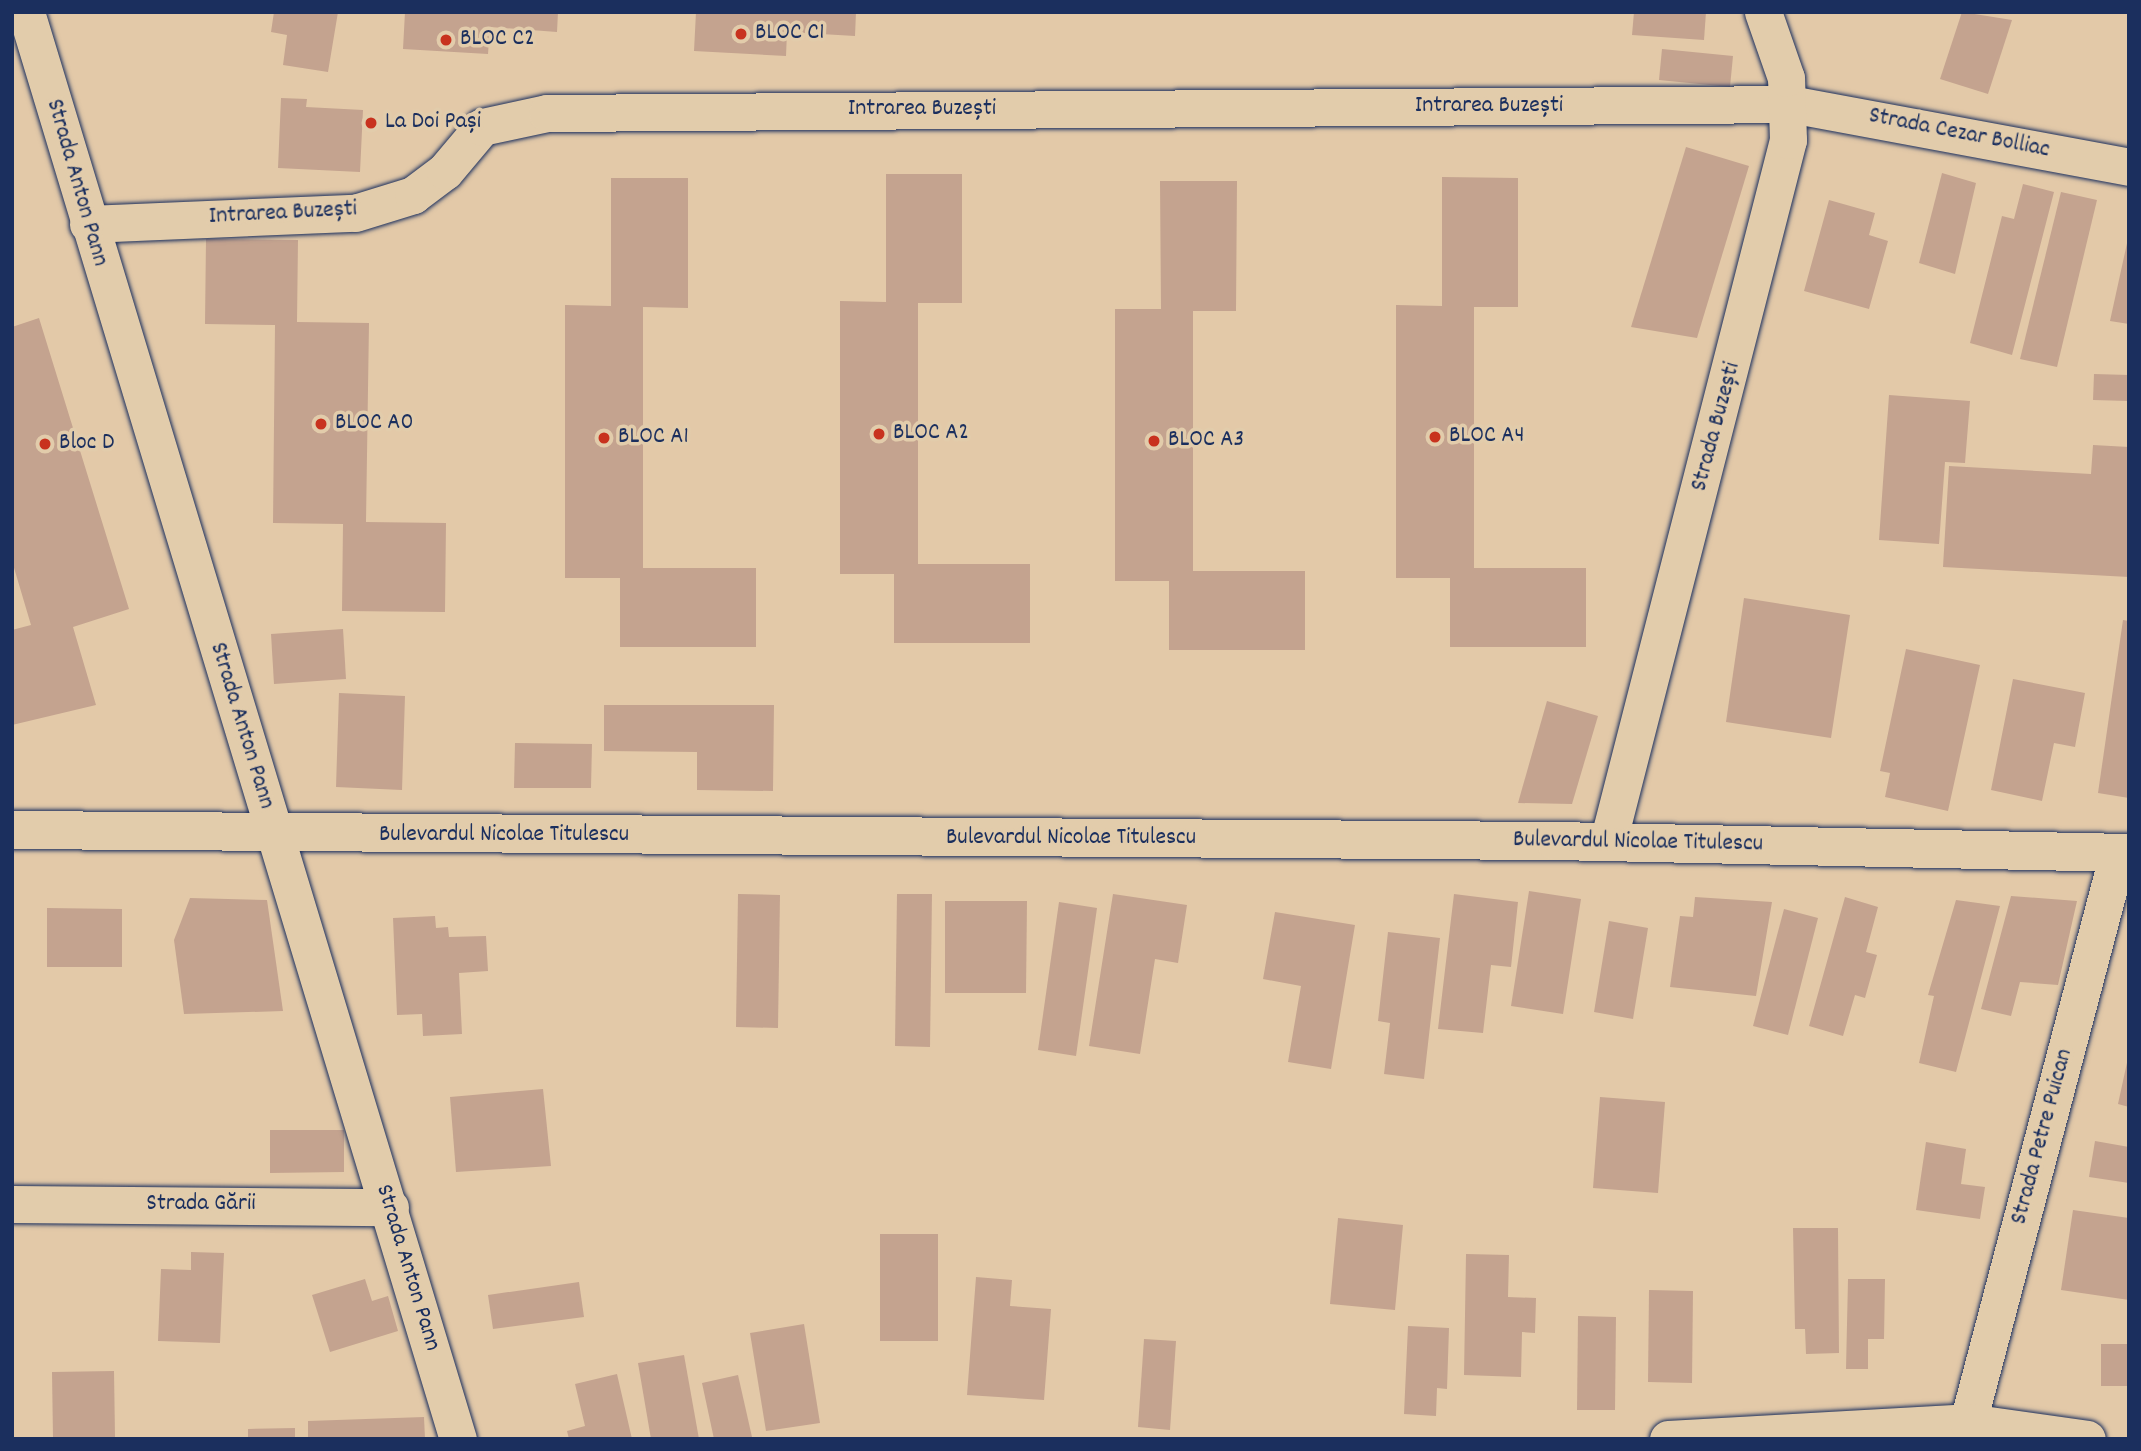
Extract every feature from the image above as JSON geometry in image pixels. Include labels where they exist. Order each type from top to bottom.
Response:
[{"type":"street","name":"Strada Anton Pann","points":[[26,12],[274,835],[390,1207],[458,1439]]},
{"type":"street","name":"Strada Buzești","points":[[1608,842],[1775,202],[1790,104],[1763,12]]},
{"type":"street","name":"Intrarea Buzești","points":[[88,224],[355,214],[413,195],[445,171],[482,127],[547,113],[1790,104]]},
{"type":"street","name":"Strada Cezar Bolliac","points":[[1790,104],[2129,167]]},
{"type":"street","name":"Bulevardul Nicolae Titulescu","points":[[12,830],[274,835],[1608,842],[2123,853]]},
{"type":"street","name":"Strada Petre Puican","points":[[1968,1422],[2123,853]]},
{"type":"street","name":"Strada Gării","points":[[12,1204],[390,1207]]},
{"type":"street","points":[[1668,1439],[1909,1432],[1968,1422],[2087,1439]]},
{"type":"building","points":[[274,12],[338,12],[328,72],[283,65],[287,35],[271,32]]},
{"type":"building","name":"BLOC C2","points":[[405,12],[558,12],[557,32],[490,27],[488,54],[403,49]]},
{"type":"building","name":"BLOC C1","points":[[696,12],[856,12],[855,36],[787,32],[786,56],[694,51]]},
{"type":"building","points":[[1634,12],[1706,12],[1704,40],[1632,35]]},
{"type":"building","points":[[1962,12],[2012,20],[1988,94],[1940,79]]},
{"type":"building","points":[[1662,49],[1733,56],[1730,87],[1659,80]]},
{"type":"building","points":[[281,98],[307,99],[306,107],[363,110],[360,172],[278,168]]},
{"type":"building","points":[[1686,147],[1749,166],[1697,338],[1631,327]]},
{"type":"building","points":[[1942,173],[1976,183],[1955,274],[1919,263]]},
{"type":"building","name":"BLOC A2","points":[[886,174],[962,174],[962,303],[918,303],[918,564],[1030,564],[1030,643],[894,643],[894,574],[840,574],[840,301],[886,302]]},
{"type":"building","name":"BLOC A4","points":[[1442,177],[1518,178],[1518,307],[1474,307],[1474,568],[1586,568],[1586,647],[1450,647],[1450,578],[1396,578],[1396,305],[1442,306]]},
{"type":"building","name":"BLOC A1","points":[[611,178],[688,178],[688,308],[643,307],[643,568],[756,568],[756,647],[620,647],[620,578],[565,578],[565,305],[611,306]]},
{"type":"building","name":"BLOC A3","points":[[1160,181],[1237,181],[1236,311],[1193,311],[1193,571],[1305,571],[1305,650],[1169,650],[1169,581],[1115,581],[1115,309],[1161,309]]},
{"type":"building","points":[[2023,184],[2054,192],[2012,355],[1970,343],[2002,216],[2014,219]]},
{"type":"building","points":[[2061,192],[2097,200],[2057,367],[2020,359]]},
{"type":"building","points":[[1829,200],[1875,213],[1869,235],[1888,241],[1869,309],[1804,291]]},
{"type":"building","points":[[2129,234],[2129,324],[2110,321]]},
{"type":"building","name":"BLOC A0","points":[[206,239],[298,240],[297,322],[369,323],[366,522],[446,523],[445,612],[342,611],[343,524],[273,523],[275,325],[205,324]]},
{"type":"building","name":"Bloc D","points":[[39,318],[129,609],[73,627],[96,705],[12,725],[12,630],[31,625],[12,561],[12,327]]},
{"type":"building","points":[[2094,374],[2129,375],[2129,401],[2093,400]]},
{"type":"building","points":[[1889,395],[1970,401],[1965,463],[1945,462],[1939,544],[1879,540]]},
{"type":"building","points":[[2093,445],[2129,447],[2129,577],[1943,567],[1949,466],[2091,474]]},
{"type":"building","points":[[1744,598],[1850,615],[1831,738],[1726,722]]},
{"type":"building","points":[[2123,620],[2129,621],[2129,798],[2098,793]]},
{"type":"building","points":[[343,629],[346,679],[274,684],[271,634]]},
{"type":"building","points":[[1906,649],[1980,665],[1948,811],[1885,797],[1890,773],[1880,771]]},
{"type":"building","points":[[2013,679],[2085,693],[2075,747],[2054,743],[2042,801],[1991,790]]},
{"type":"building","points":[[339,693],[405,696],[402,790],[336,787]]},
{"type":"building","points":[[1547,701],[1598,716],[1572,804],[1518,803]]},
{"type":"building","points":[[604,705],[774,705],[773,791],[697,790],[697,752],[604,751]]},
{"type":"building","points":[[515,743],[592,744],[591,788],[514,788]]},
{"type":"building","points":[[1529,891],[1581,899],[1563,1014],[1511,1006]]},
{"type":"building","points":[[738,894],[780,895],[778,1028],[736,1027]]},
{"type":"building","points":[[897,894],[932,894],[930,1047],[895,1046]]},
{"type":"building","points":[[1113,894],[1187,905],[1178,963],[1155,959],[1140,1054],[1089,1046]]},
{"type":"building","points":[[1454,894],[1518,902],[1511,967],[1491,965],[1483,1033],[1438,1029]]},
{"type":"building","points":[[2011,896],[2077,901],[2058,985],[2020,982],[2011,1016],[1981,1009]]},
{"type":"building","points":[[1695,897],[1772,902],[1756,996],[1670,987],[1680,916],[1693,917]]},
{"type":"building","points":[[1845,897],[1878,907],[1866,952],[1877,955],[1865,998],[1855,995],[1843,1036],[1809,1026]]},
{"type":"building","points":[[190,898],[267,900],[283,1011],[184,1014],[174,940]]},
{"type":"building","points":[[1956,900],[2000,906],[1956,1072],[1919,1063],[1934,996],[1928,995]]},
{"type":"building","points":[[945,901],[1027,901],[1026,993],[945,993]]},
{"type":"building","points":[[1059,902],[1097,908],[1076,1056],[1038,1050]]},
{"type":"building","points":[[47,908],[122,909],[122,967],[47,967]]},
{"type":"building","points":[[1784,909],[1818,918],[1788,1035],[1753,1026]]},
{"type":"building","points":[[1275,912],[1355,925],[1331,1069],[1288,1062],[1301,986],[1263,979]]},
{"type":"building","points":[[435,916],[436,928],[448,927],[449,937],[486,936],[488,971],[459,973],[462,1034],[423,1036],[422,1014],[397,1015],[393,918]]},
{"type":"building","points":[[1609,921],[1648,928],[1633,1019],[1594,1012]]},
{"type":"building","points":[[1388,932],[1440,938],[1424,1079],[1384,1074],[1390,1023],[1378,1021]]},
{"type":"building","points":[[2129,1058],[2129,1107],[2118,1104]]},
{"type":"building","points":[[543,1089],[551,1166],[456,1172],[450,1097]]},
{"type":"building","points":[[1600,1097],[1665,1102],[1658,1193],[1593,1188]]},
{"type":"building","points":[[270,1130],[344,1130],[344,1172],[270,1173]]},
{"type":"building","points":[[2095,1141],[2129,1147],[2129,1183],[2089,1177]]},
{"type":"building","points":[[1926,1142],[1966,1149],[1961,1184],[1985,1187],[1980,1219],[1916,1210]]},
{"type":"building","points":[[2073,1210],[2129,1218],[2129,1300],[2061,1290]]},
{"type":"building","points":[[1338,1218],[1403,1225],[1395,1310],[1330,1304]]},
{"type":"building","points":[[1793,1228],[1838,1228],[1839,1353],[1806,1354],[1805,1329],[1795,1329]]},
{"type":"building","points":[[880,1234],[938,1234],[938,1341],[880,1341]]},
{"type":"building","points":[[191,1252],[224,1253],[220,1343],[158,1341],[161,1269],[191,1270]]},
{"type":"building","points":[[1466,1254],[1509,1255],[1508,1297],[1536,1298],[1535,1333],[1522,1332],[1521,1377],[1464,1375]]},
{"type":"building","points":[[976,1277],[1012,1280],[1010,1306],[1051,1309],[1044,1400],[967,1395]]},
{"type":"building","points":[[365,1279],[372,1301],[388,1296],[398,1331],[330,1352],[312,1295]]},
{"type":"building","points":[[1848,1279],[1885,1279],[1884,1339],[1868,1339],[1868,1369],[1846,1369]]},
{"type":"building","points":[[579,1282],[584,1317],[493,1329],[488,1295]]},
{"type":"building","points":[[1649,1290],[1693,1291],[1692,1383],[1648,1382]]},
{"type":"building","points":[[1578,1316],[1616,1317],[1615,1410],[1577,1410]]},
{"type":"building","points":[[804,1324],[820,1423],[766,1431],[750,1333]]},
{"type":"building","points":[[1408,1326],[1449,1328],[1447,1389],[1437,1388],[1436,1416],[1404,1414]]},
{"type":"building","points":[[1144,1339],[1176,1341],[1170,1430],[1138,1427]]},
{"type":"building","points":[[2101,1344],[2129,1344],[2129,1386],[2101,1386]]},
{"type":"building","points":[[684,1355],[699,1439],[651,1439],[638,1363]]},
{"type":"building","points":[[114,1371],[115,1437],[53,1438],[52,1372]]},
{"type":"building","points":[[617,1374],[632,1439],[569,1439],[567,1431],[585,1426],[575,1384]]},
{"type":"building","points":[[738,1375],[752,1437],[714,1439],[702,1383]]},
{"type":"building","points":[[424,1417],[425,1439],[308,1439],[308,1421]]},
{"type":"building","points":[[295,1428],[295,1439],[248,1439],[248,1429]]},
{"type":"place","name":"BLOC C1","points":[[741,34]]},
{"type":"place","name":"BLOC C2","points":[[446,40]]},
{"type":"place","name":"La Doi Pași","points":[[371,123]]},
{"type":"place","name":"BLOC A0","points":[[321,424]]},
{"type":"place","name":"BLOC A2","points":[[879,434]]},
{"type":"place","name":"BLOC A4","points":[[1435,437]]},
{"type":"place","name":"BLOC A1","points":[[604,438]]},
{"type":"place","name":"BLOC A3","points":[[1154,441]]},
{"type":"place","name":"Bloc D","points":[[45,444]]}]
